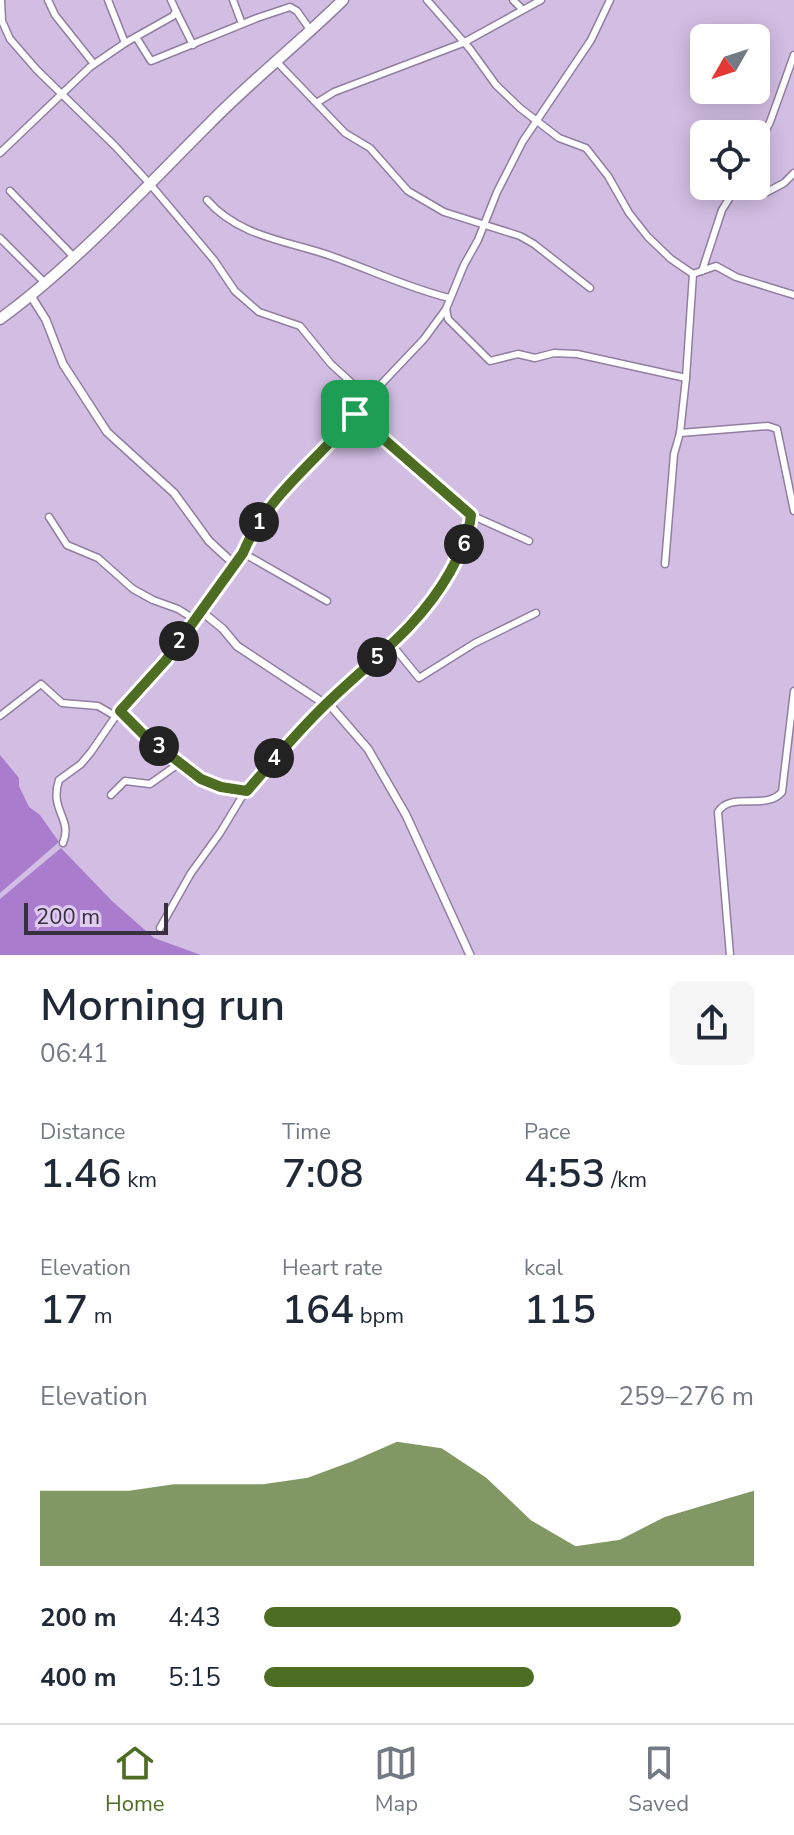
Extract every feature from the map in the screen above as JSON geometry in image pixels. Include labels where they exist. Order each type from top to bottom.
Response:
[{"type":"highway","points":[[0,319],[45,283],[150,184],[209,123],[343,0]]},
{"type":"street","points":[[1,0],[2,21],[10,39],[150,184],[245,300],[259,312],[300,326],[331,364],[368,398]]},
{"type":"street","points":[[48,0],[55,15],[94,64]]},
{"type":"street","points":[[108,0],[125,43]]},
{"type":"street","points":[[171,0],[193,45]]},
{"type":"street","points":[[233,0],[242,24]]},
{"type":"street","points":[[427,0],[496,85],[559,138],[586,148],[648,237],[693,274]]},
{"type":"street","points":[[513,0],[522,9]]},
{"type":"street","points":[[318,102],[334,92],[463,43],[541,0]]},
{"type":"street","points":[[63,843],[67,830],[55,801],[59,780],[81,764],[118,714],[166,660],[235,565],[270,505],[424,339],[446,309],[497,192],[536,120],[591,40],[610,0]]},
{"type":"street","points":[[136,37],[151,61],[289,4],[311,31]]},
{"type":"street","points":[[0,153],[94,64],[173,16],[176,11]]},
{"type":"street","points":[[770,122],[794,55]]},
{"type":"street","points":[[277,62],[345,133],[370,148],[408,191],[444,212],[508,232],[534,244],[590,288]]},
{"type":"street","points":[[770,190],[794,173]]},
{"type":"street","points":[[10,191],[73,256]]},
{"type":"street","points":[[207,200],[230,221],[276,241],[334,257],[393,281],[449,298]]},
{"type":"street","points":[[702,271],[722,210],[729,200]]},
{"type":"street","points":[[1,241],[45,283]]},
{"type":"street","points":[[693,274],[716,266],[722,272],[794,295]]},
{"type":"street","points":[[665,564],[674,454],[680,433],[686,378],[693,274]]},
{"type":"street","points":[[31,296],[46,320],[63,364],[107,432],[174,493],[209,541],[235,565]]},
{"type":"street","points":[[446,309],[448,319],[490,361],[518,354],[535,358],[554,353],[577,354],[686,378]]},
{"type":"street","points":[[355,414],[471,515],[529,541]]},
{"type":"street","points":[[680,433],[768,426],[777,429],[794,511]]},
{"type":"street","points":[[160,928],[191,873],[247,791],[262,777],[273,759],[325,704],[418,619],[461,552],[470,529],[471,515]]},
{"type":"street","points":[[49,517],[67,545],[98,558],[133,589],[194,619]]},
{"type":"street","points":[[243,553],[327,601]]},
{"type":"street","points":[[201,611],[223,629],[237,646],[329,704],[368,749],[419,843],[470,955]]},
{"type":"street","points":[[392,645],[419,678],[475,643],[536,613]]},
{"type":"street","points":[[0,716],[41,684],[62,703],[98,706],[118,714],[211,785],[247,791]]},
{"type":"street","points":[[730,955],[718,812],[726,804],[772,800],[782,792],[794,691]]},
{"type":"street","points":[[111,795],[125,781],[150,784],[181,762]]},
{"type":"shaded area","points":[[0,755],[19,778],[19,786],[29,807],[40,815],[59,842],[0,893]]},
{"type":"shaded area","points":[[61,848],[112,901],[154,938],[201,955],[0,955],[0,899]]},
{"type":"route","points":[[355,414],[471,515],[470,529],[440,589],[418,619],[400,639],[325,704],[273,759],[262,777],[247,791],[211,785],[152,742],[120,711],[166,660],[243,553],[270,505],[355,414]]}]
